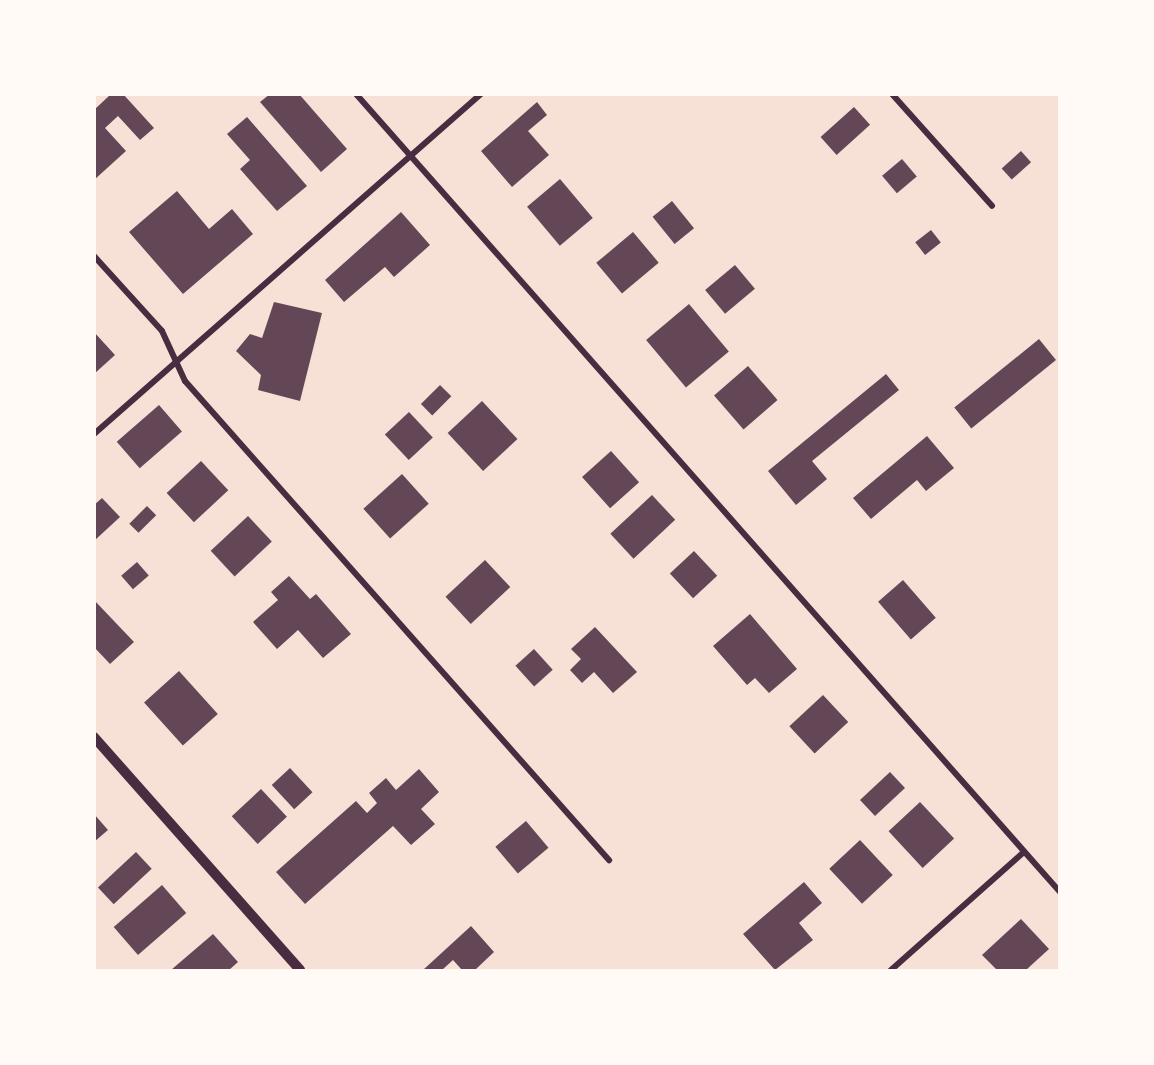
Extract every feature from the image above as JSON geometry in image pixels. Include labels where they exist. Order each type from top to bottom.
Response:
[{"type":"street","points":[[356,94],[1059,892]]},
{"type":"street","points":[[94,434],[481,94]]},
{"type":"street","points":[[892,94],[992,207]]},
{"type":"street","points":[[94,256],[162,331],[185,381],[609,860]]},
{"type":"street","points":[[94,737],[300,970]]},
{"type":"street","points":[[891,970],[1024,852]]},
{"type":"building","points":[[111,94],[123,94],[154,128],[140,140],[118,116],[105,128],[126,151],[94,180],[94,110]]},
{"type":"building","points":[[270,94],[299,94],[347,149],[321,172],[260,102]]},
{"type":"building","points":[[537,102],[547,115],[528,131],[549,155],[512,187],[481,151]]},
{"type":"building","points":[[854,107],[870,125],[837,155],[821,137]]},
{"type":"building","points":[[247,117],[307,186],[277,211],[240,169],[250,160],[227,134]]},
{"type":"building","points":[[1021,151],[1031,162],[1012,180],[1002,168]]},
{"type":"building","points":[[902,159],[917,177],[897,193],[882,176]]},
{"type":"building","points":[[560,179],[593,218],[560,246],[527,207]]},
{"type":"building","points":[[177,191],[209,229],[232,209],[253,234],[183,294],[129,232]]},
{"type":"building","points":[[672,201],[694,228],[675,244],[653,217]]},
{"type":"building","points":[[401,212],[430,245],[394,277],[385,267],[344,302],[325,280]]},
{"type":"building","points":[[931,230],[941,243],[925,255],[915,242]]},
{"type":"building","points":[[633,232],[659,263],[622,293],[596,263]]},
{"type":"building","points":[[735,265],[755,289],[725,314],[705,290]]},
{"type":"building","points":[[274,302],[322,313],[300,401],[258,390],[261,375],[236,351],[250,334],[262,338]]},
{"type":"building","points":[[689,304],[729,351],[686,387],[646,340]]},
{"type":"building","points":[[94,332],[115,355],[94,374]]},
{"type":"building","points":[[1039,339],[1056,360],[971,429],[954,408]]},
{"type":"building","points":[[748,366],[778,400],[744,429],[714,396]]},
{"type":"building","points":[[886,374],[899,390],[812,461],[827,479],[796,505],[768,471]]},
{"type":"building","points":[[440,385],[451,396],[432,415],[421,404]]},
{"type":"building","points":[[482,401],[517,439],[483,471],[448,433]]},
{"type":"building","points":[[159,405],[182,431],[140,468],[117,442]]},
{"type":"building","points":[[409,412],[433,438],[409,460],[385,435]]},
{"type":"building","points":[[927,436],[954,468],[926,491],[917,480],[871,519],[853,498]]},
{"type":"building","points":[[611,451],[639,482],[610,508],[582,477]]},
{"type":"building","points":[[201,461],[228,490],[194,522],[167,493]]},
{"type":"building","points":[[402,474],[429,504],[390,539],[363,509]]},
{"type":"building","points":[[652,495],[675,520],[634,559],[610,534]]},
{"type":"building","points":[[102,498],[120,517],[94,541],[94,505]]},
{"type":"building","points":[[147,506],[156,515],[139,533],[129,524]]},
{"type":"building","points":[[248,516],[272,542],[235,576],[211,551]]},
{"type":"building","points":[[694,551],[717,576],[693,598],[670,574]]},
{"type":"building","points":[[485,560],[510,587],[471,624],[446,597]]},
{"type":"building","points":[[137,562],[149,576],[133,589],[121,576]]},
{"type":"building","points":[[289,576],[310,599],[316,594],[351,634],[323,658],[298,630],[277,649],[253,622],[278,600],[271,592]]},
{"type":"building","points":[[903,580],[936,618],[911,639],[878,602]]},
{"type":"building","points":[[94,600],[134,642],[110,664],[94,647]]},
{"type":"building","points":[[750,614],[797,669],[769,693],[755,678],[747,685],[713,646]]},
{"type":"building","points":[[595,627],[637,672],[613,693],[594,672],[582,683],[570,670],[581,659],[571,649]]},
{"type":"building","points":[[534,649],[553,670],[534,687],[515,666]]},
{"type":"building","points":[[179,671],[218,714],[183,746],[144,702]]},
{"type":"building","points":[[823,695],[848,722],[815,753],[789,726]]},
{"type":"building","points":[[290,768],[313,792],[294,809],[272,785]]},
{"type":"building","points":[[419,769],[439,792],[421,809],[435,824],[411,845],[393,826],[305,904],[276,872],[356,801],[367,813],[377,803],[369,793],[386,778],[396,790]]},
{"type":"building","points":[[890,772],[905,788],[875,816],[860,800]]},
{"type":"building","points":[[261,789],[287,817],[258,844],[232,816]]},
{"type":"building","points":[[920,802],[954,839],[923,868],[889,831]]},
{"type":"building","points":[[94,814],[108,830],[94,842]]},
{"type":"building","points":[[526,821],[548,848],[518,874],[495,847]]},
{"type":"building","points":[[860,840],[893,875],[862,904],[829,869]]},
{"type":"building","points":[[136,852],[152,869],[114,904],[98,887]]},
{"type":"building","points":[[804,882],[822,903],[799,923],[813,940],[775,970],[743,934]]},
{"type":"building","points":[[162,885],[186,913],[138,955],[114,927]]},
{"type":"building","points":[[1021,919],[1049,949],[1026,970],[997,970],[982,955]]},
{"type":"building","points":[[471,926],[494,952],[475,970],[462,970],[453,960],[442,970],[423,970]]},
{"type":"building","points":[[213,934],[238,962],[229,970],[171,970]]}]
